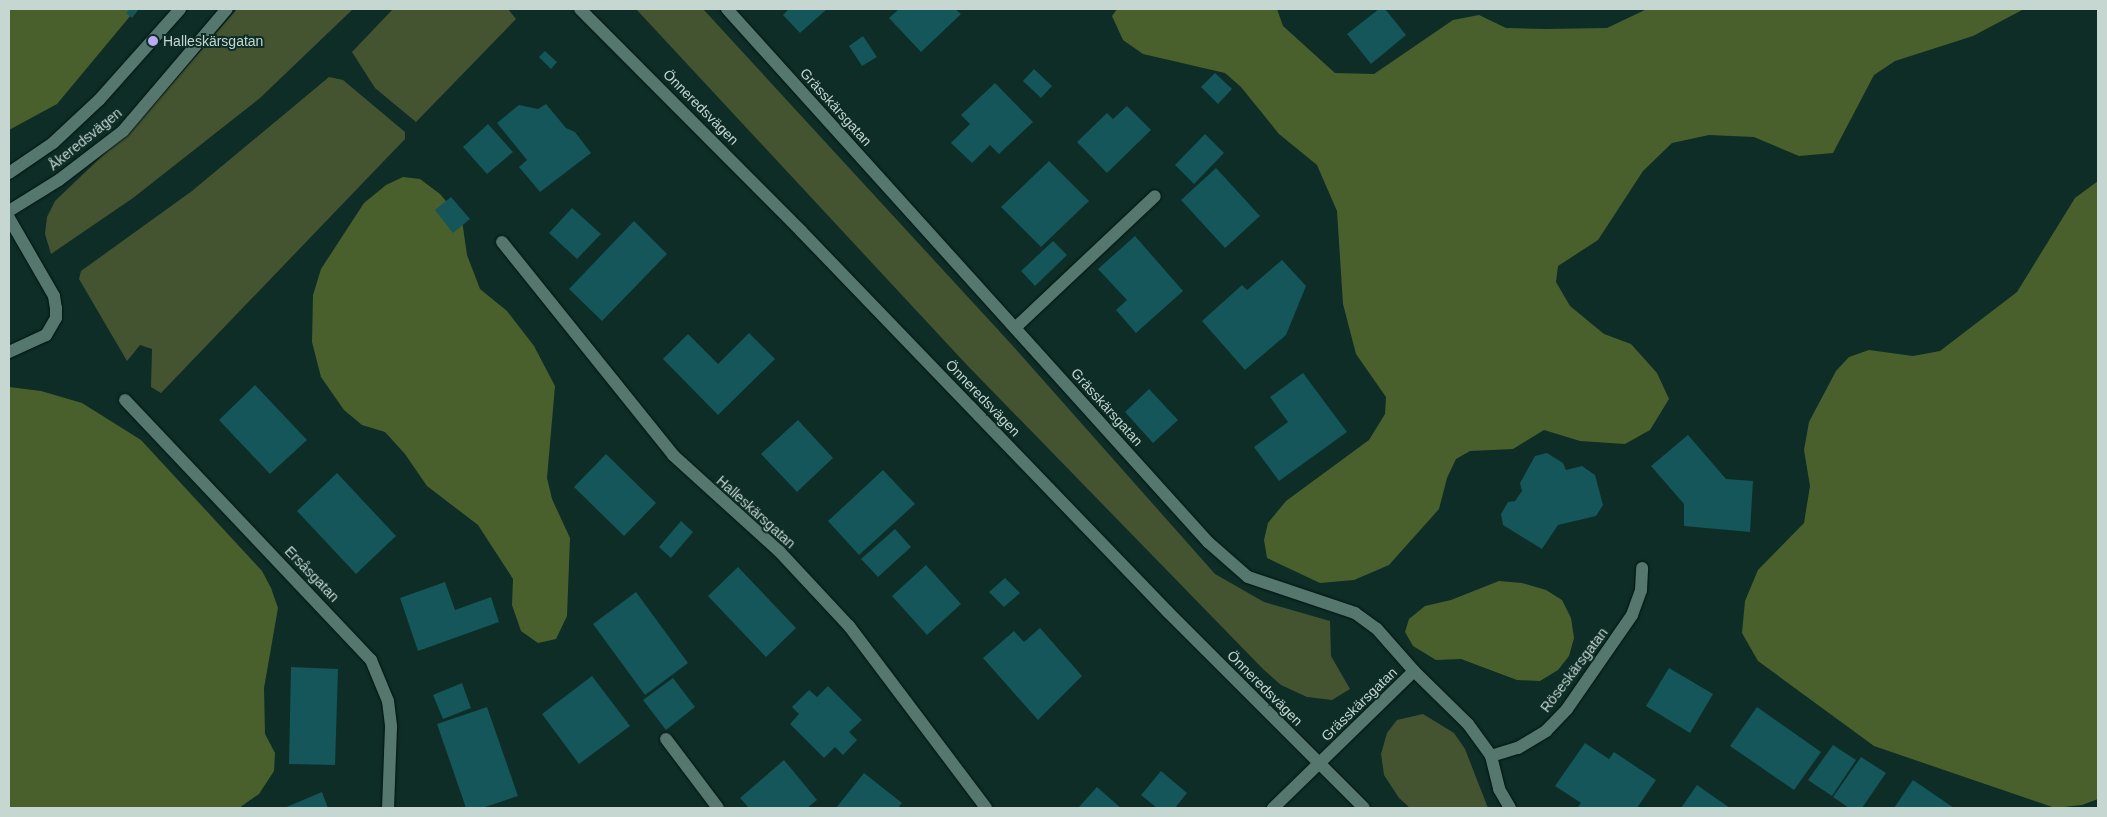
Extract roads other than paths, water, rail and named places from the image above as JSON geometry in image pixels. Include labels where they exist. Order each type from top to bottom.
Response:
[{"type":"street","name":"Åkeredsvägen","points":[[9,173],[53,143],[99,100],[180,9]]},
{"type":"street","name":"Åkeredsvägen","points":[[9,211],[59,180],[123,131],[227,9]]},
{"type":"street","name":"Önneredsvägen","points":[[580,9],[699,126],[1318,764],[1364,808]]},
{"type":"street","name":"Grässkärsgatan","points":[[727,9],[1232,565],[1248,578],[1278,590],[1355,612],[1377,629],[1414,671],[1273,808]]},
{"type":"street","points":[[1015,328],[1155,196]]},
{"type":"street","points":[[9,218],[54,296],[56,308],[56,318],[46,335],[9,352]]},
{"type":"street","name":"Halleskärsgatan","points":[[502,242],[673,455],[779,551],[849,626],[986,808]]},
{"type":"street","name":"Ersåsgatan","points":[[125,400],[371,660],[388,701],[391,727],[388,808]]},
{"type":"street","name":"Röseskärsgatan","points":[[1491,756],[1518,748],[1546,731],[1567,709],[1632,615],[1641,590],[1642,568]]},
{"type":"street","points":[[1414,671],[1468,724],[1491,756],[1500,789],[1510,808]]},
{"type":"street","points":[[666,739],[718,808]]},
{"type":"place","name":"Halleskärsgatan","points":[[153,41]]}]
